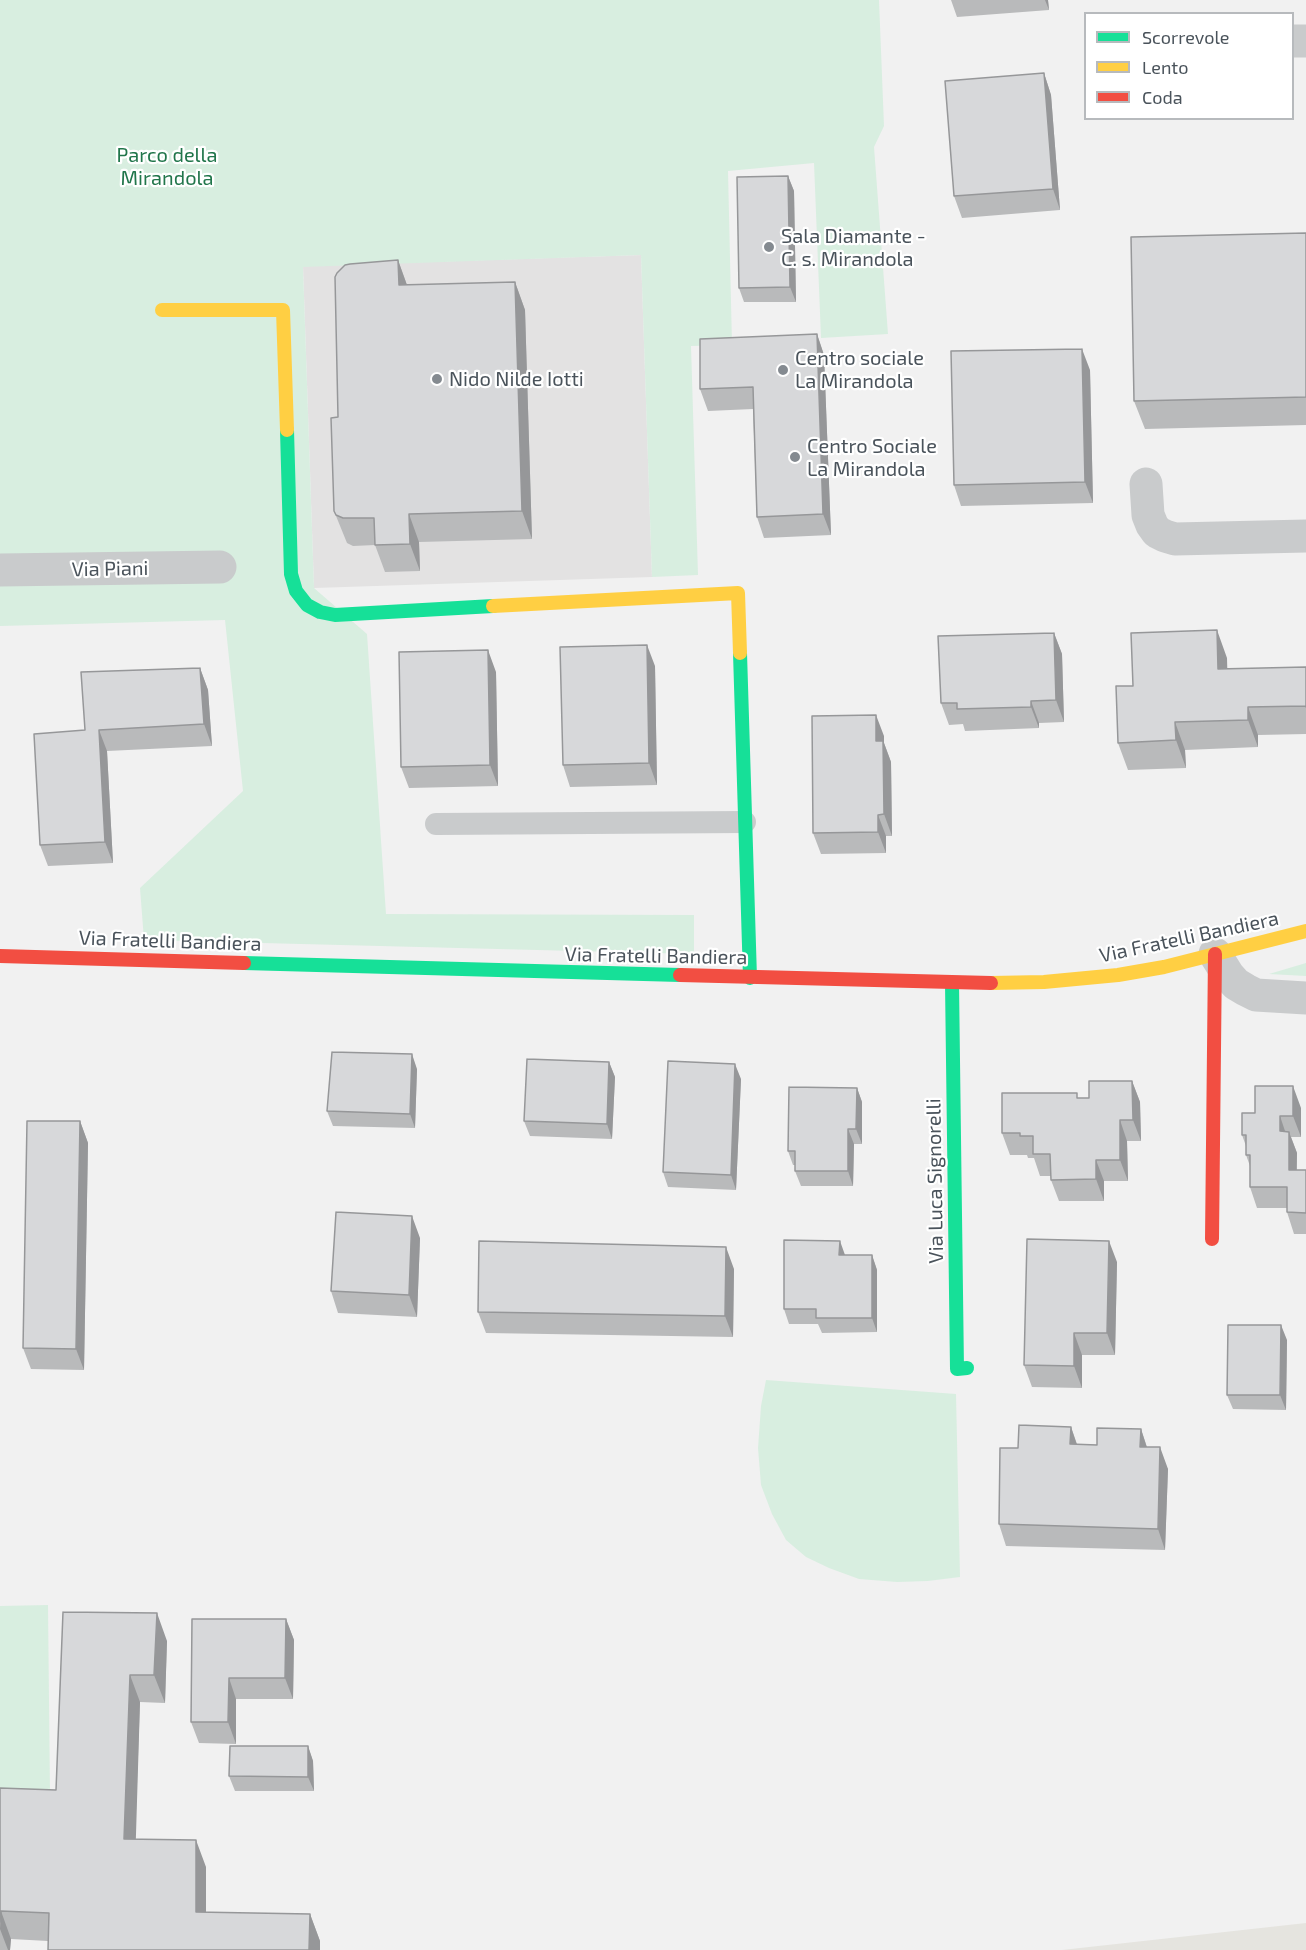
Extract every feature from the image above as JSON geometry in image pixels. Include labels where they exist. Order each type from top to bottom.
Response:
[{"type":"street","points":[[162,310],[282,310],[291,574],[296,591],[307,605],[320,612],[335,615],[738,593],[750,978]]},
{"type":"street","points":[[1146,483],[1148,515],[1152,525],[1157,532],[1175,539],[1306,536]]},
{"type":"street","name":"Via Piani","points":[[0,570],[220,567]]},
{"type":"street","name":"Via Fratelli Bandiera","points":[[0,956],[750,978],[952,983],[1044,982],[1118,975],[1164,967],[1306,931]]},
{"type":"street","points":[[1215,954],[1236,984],[1256,995],[1306,998]]},
{"type":"street","points":[[1212,1239],[1215,954]]},
{"type":"street","name":"Via Luca Signorelli","points":[[952,983],[957,1369],[967,1368]]},
{"type":"lane","points":[[436,824],[745,822]]},
{"type":"shaded area","points":[[641,255],[652,577],[314,588],[303,266]]},
{"type":"shaded area","points":[[1306,1923],[1306,1950],[1062,1950]]},
{"type":"green space","name":"Parco della Mirandola","points":[[0,0],[879,0],[884,126],[874,147],[888,334],[821,338],[814,163],[728,171],[732,345],[691,346],[698,575],[652,577],[641,255],[303,267],[314,588],[367,634],[386,914],[694,915],[694,954],[144,940],[140,888],[243,791],[225,620],[0,626]]},
{"type":"green space","points":[[1306,963],[1306,976],[1269,974]]},
{"type":"green space","points":[[766,1380],[956,1394],[960,1577],[897,1582],[859,1579],[806,1557],[786,1540],[772,1514],[761,1485],[758,1448],[761,1406]]},
{"type":"green space","points":[[48,1605],[50,1794],[0,1796],[0,1606]]},
{"type":"building","points":[[1044,73],[1053,189],[954,196],[945,81]]},
{"type":"building","name":"Sala Diamante - C. s. Mirandola","points":[[788,176],[790,287],[739,288],[737,177]]},
{"type":"building","points":[[1306,233],[1306,397],[1134,401],[1131,237]]},
{"type":"building","name":"Nido Nilde Iotti","points":[[398,260],[399,285],[515,282],[522,511],[409,514],[410,544],[375,545],[374,518],[343,518],[336,515],[334,511],[331,418],[338,417],[335,277],[345,265]]},
{"type":"building","name":"Centro Sociale La Mirandola","points":[[817,334],[823,514],[757,517],[753,387],[700,389],[700,339]]},
{"type":"building","points":[[1082,349],[1085,482],[954,485],[951,351]]},
{"type":"building","points":[[1217,630],[1218,669],[1306,667],[1306,706],[1248,707],[1248,720],[1175,722],[1176,740],[1118,743],[1116,686],[1133,686],[1131,633]]},
{"type":"building","points":[[1054,633],[1056,700],[1031,701],[1031,707],[957,709],[957,703],[941,703],[938,636]]},
{"type":"building","points":[[647,645],[649,763],[563,765],[560,647]]},
{"type":"building","points":[[488,650],[490,765],[401,767],[399,652]]},
{"type":"building","points":[[200,668],[204,724],[99,730],[105,842],[40,845],[34,734],[85,730],[81,672]]},
{"type":"building","points":[[876,715],[876,741],[883,741],[884,814],[878,815],[878,832],[813,833],[812,716]]},
{"type":"building","points":[[332,1052],[412,1054],[410,1114],[327,1111]]},
{"type":"building","points":[[527,1059],[609,1062],[607,1124],[524,1121]]},
{"type":"building","points":[[668,1061],[735,1064],[731,1175],[663,1172]]},
{"type":"building","points":[[1089,1081],[1132,1081],[1133,1120],[1120,1120],[1120,1160],[1096,1160],[1096,1179],[1051,1180],[1050,1154],[1033,1154],[1033,1136],[1002,1133],[1002,1093],[1077,1093],[1077,1098],[1089,1098]]},
{"type":"building","points":[[1255,1086],[1293,1086],[1293,1116],[1280,1116],[1280,1131],[1289,1132],[1289,1170],[1306,1170],[1306,1213],[1287,1212],[1287,1187],[1250,1187],[1250,1155],[1246,1155],[1246,1135],[1242,1135],[1242,1113],[1255,1113]]},
{"type":"building","points":[[789,1087],[857,1088],[856,1129],[848,1129],[848,1171],[795,1171],[795,1151],[788,1151]]},
{"type":"building","points":[[27,1121],[80,1121],[76,1349],[23,1348]]},
{"type":"building","points":[[336,1212],[412,1216],[409,1295],[331,1291]]},
{"type":"building","points":[[1027,1239],[1109,1241],[1107,1333],[1074,1333],[1074,1366],[1024,1365]]},
{"type":"building","points":[[784,1240],[840,1241],[839,1255],[872,1255],[872,1318],[816,1318],[816,1309],[784,1309]]},
{"type":"building","points":[[479,1241],[726,1247],[725,1316],[478,1312]]},
{"type":"building","points":[[1228,1325],[1281,1325],[1280,1395],[1227,1395]]},
{"type":"building","points":[[1019,1425],[1071,1427],[1070,1444],[1097,1445],[1097,1428],[1141,1429],[1140,1447],[1160,1447],[1158,1529],[999,1524],[1000,1448],[1018,1448]]},
{"type":"building","points":[[63,1612],[157,1613],[154,1675],[130,1675],[124,1839],[196,1840],[196,1912],[310,1914],[309,1950],[48,1950],[49,1913],[1,1911],[0,1922],[0,1788],[56,1790]]},
{"type":"building","points":[[192,1619],[286,1619],[285,1678],[229,1678],[228,1722],[191,1722]]},
{"type":"building","points":[[230,1746],[308,1746],[308,1777],[229,1776]]},
{"type":"traffic: fast","points":[[287,430],[291,574],[296,591],[307,605],[320,612],[335,615],[493,606]]},
{"type":"traffic: fast","points":[[740,653],[750,978]]},
{"type":"traffic: fast","points":[[244,963],[680,975]]},
{"type":"traffic: fast","points":[[952,983],[957,1369],[967,1368]]},
{"type":"traffic: slow","points":[[162,310],[283,310],[287,430]]},
{"type":"traffic: slow","points":[[493,606],[738,593],[740,653]]},
{"type":"traffic: slow","points":[[991,983],[1044,982],[1118,975],[1164,967],[1306,931]]},
{"type":"traffic: jam","points":[[1212,1239],[1215,954]]},
{"type":"traffic: jam","points":[[0,956],[244,963]]},
{"type":"traffic: jam","points":[[680,975],[991,983]]},
{"type":"place","name":"Sala Diamante - C. s. Mirandola","points":[[769,247]]},
{"type":"place","name":"Centro sociale La Mirandola","points":[[783,370]]},
{"type":"place","name":"Nido Nilde Iotti","points":[[437,379]]},
{"type":"place","name":"Centro Sociale La Mirandola","points":[[795,457]]}]
